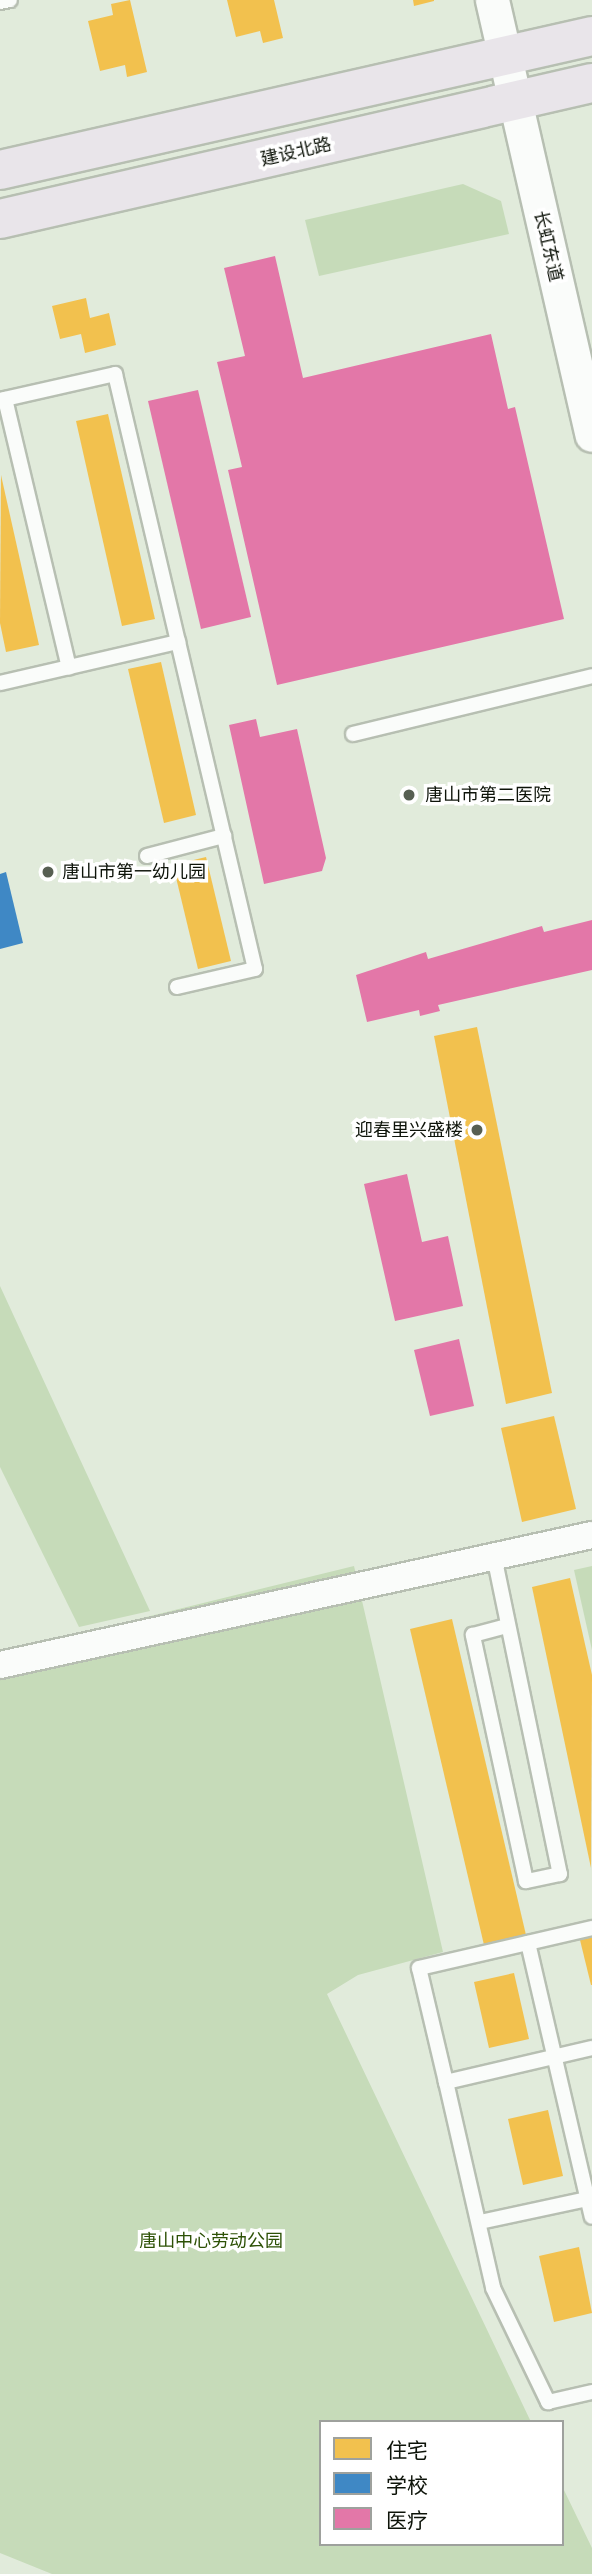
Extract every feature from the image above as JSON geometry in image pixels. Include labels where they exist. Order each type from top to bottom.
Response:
[{"type":"main road","points":[[0,170],[592,36]]},
{"type":"main road","name":"建设北路","points":[[0,219],[592,83]]},
{"type":"street","name":"长虹东道","points":[[492,0],[592,435]]},
{"type":"street","points":[[0,1665],[592,1535]]},
{"type":"lane","points":[[0,2],[10,0]]},
{"type":"lane","points":[[69,667],[2,400],[115,374],[255,969],[177,987]]},
{"type":"lane","points":[[0,683],[178,642]]},
{"type":"lane","points":[[353,734],[592,676]]},
{"type":"lane","points":[[146,856],[224,836]]},
{"type":"lane","points":[[494,1556],[560,1874],[526,1881],[473,1634],[507,1626]]},
{"type":"lane","points":[[592,1928],[419,1968],[480,2222],[493,2288],[548,2402],[592,2392]]},
{"type":"lane","points":[[528,1943],[590,2198],[592,2217]]},
{"type":"lane","points":[[446,2082],[592,2048]]},
{"type":"lane","points":[[480,2222],[590,2198]]},
{"type":"green space","points":[[463,184],[501,201],[509,234],[319,276],[305,220]]},
{"type":"green space","points":[[0,1286],[150,1611],[79,1627],[0,1467]]},
{"type":"green space","name":"唐山中心劳动公园","points":[[354,1566],[443,1952],[358,1975],[327,1994],[530,2420],[319,2420],[319,2546],[564,2546],[564,2490],[592,2548],[592,2574],[52,2574],[0,2553],[0,1653]]},
{"type":"green space","points":[[592,1566],[592,1650],[574,1570]]},
{"type":"building: 住宅","points":[[130,0],[147,72],[127,77],[125,65],[100,71],[88,21],[113,15],[111,4]]},
{"type":"building: 住宅","points":[[227,0],[274,0],[283,38],[263,43],[260,31],[236,37]]},
{"type":"building: 住宅","points":[[413,0],[434,0],[434,1],[414,6]]},
{"type":"building: 住宅","points":[[86,298],[90,318],[109,313],[116,345],[85,353],[81,334],[60,339],[52,306]]},
{"type":"building: 住宅","points":[[108,414],[155,619],[122,626],[76,421]]},
{"type":"building: 住宅","points":[[1,475],[39,645],[6,652],[0,623]]},
{"type":"building: 住宅","points":[[161,662],[196,815],[164,823],[128,669]]},
{"type":"building: 住宅","points":[[206,857],[231,961],[198,969],[173,865]]},
{"type":"building: 住宅","name":"迎春里兴盛楼","points":[[477,1027],[552,1393],[506,1404],[434,1036]]},
{"type":"building: 住宅","points":[[554,1416],[576,1509],[522,1522],[501,1428]]},
{"type":"building: 住宅","points":[[570,1578],[592,1675],[591,1868],[532,1587]]},
{"type":"building: 住宅","points":[[452,1619],[526,1935],[484,1945],[410,1629]]},
{"type":"building: 住宅","points":[[592,1937],[592,1985],[591,1985],[580,1940]]},
{"type":"building: 住宅","points":[[514,1973],[529,2039],[489,2048],[474,1982]]},
{"type":"building: 住宅","points":[[548,2110],[563,2176],[523,2185],[508,2119]]},
{"type":"building: 住宅","points":[[579,2247],[592,2313],[554,2322],[539,2256]]},
{"type":"building: 学校","points":[[6,872],[23,943],[0,949],[0,874]]},
{"type":"building: 医疗","points":[[275,256],[303,378],[491,334],[508,409],[515,407],[564,619],[277,685],[228,470],[242,467],[217,362],[245,356],[224,268]]},
{"type":"building: 医疗","points":[[198,390],[251,617],[201,629],[148,401]]},
{"type":"building: 医疗","points":[[256,719],[260,737],[297,729],[326,858],[322,871],[264,884],[229,725]]},
{"type":"building: 医疗","points":[[592,920],[592,970],[438,1005],[440,1011],[420,1016],[419,1010],[367,1022],[356,975],[426,952],[428,959],[542,926],[544,932]]},
{"type":"building: 医疗","points":[[407,1174],[422,1242],[448,1236],[463,1306],[395,1321],[364,1184]]},
{"type":"building: 医疗","points":[[459,1339],[474,1406],[430,1416],[414,1350]]},
{"type":"place","name":"唐山市第二医院","points":[[409,795]]},
{"type":"place","name":"唐山市第一幼儿园","points":[[48,872]]},
{"type":"place","name":"迎春里兴盛楼","points":[[477,1130]]}]
